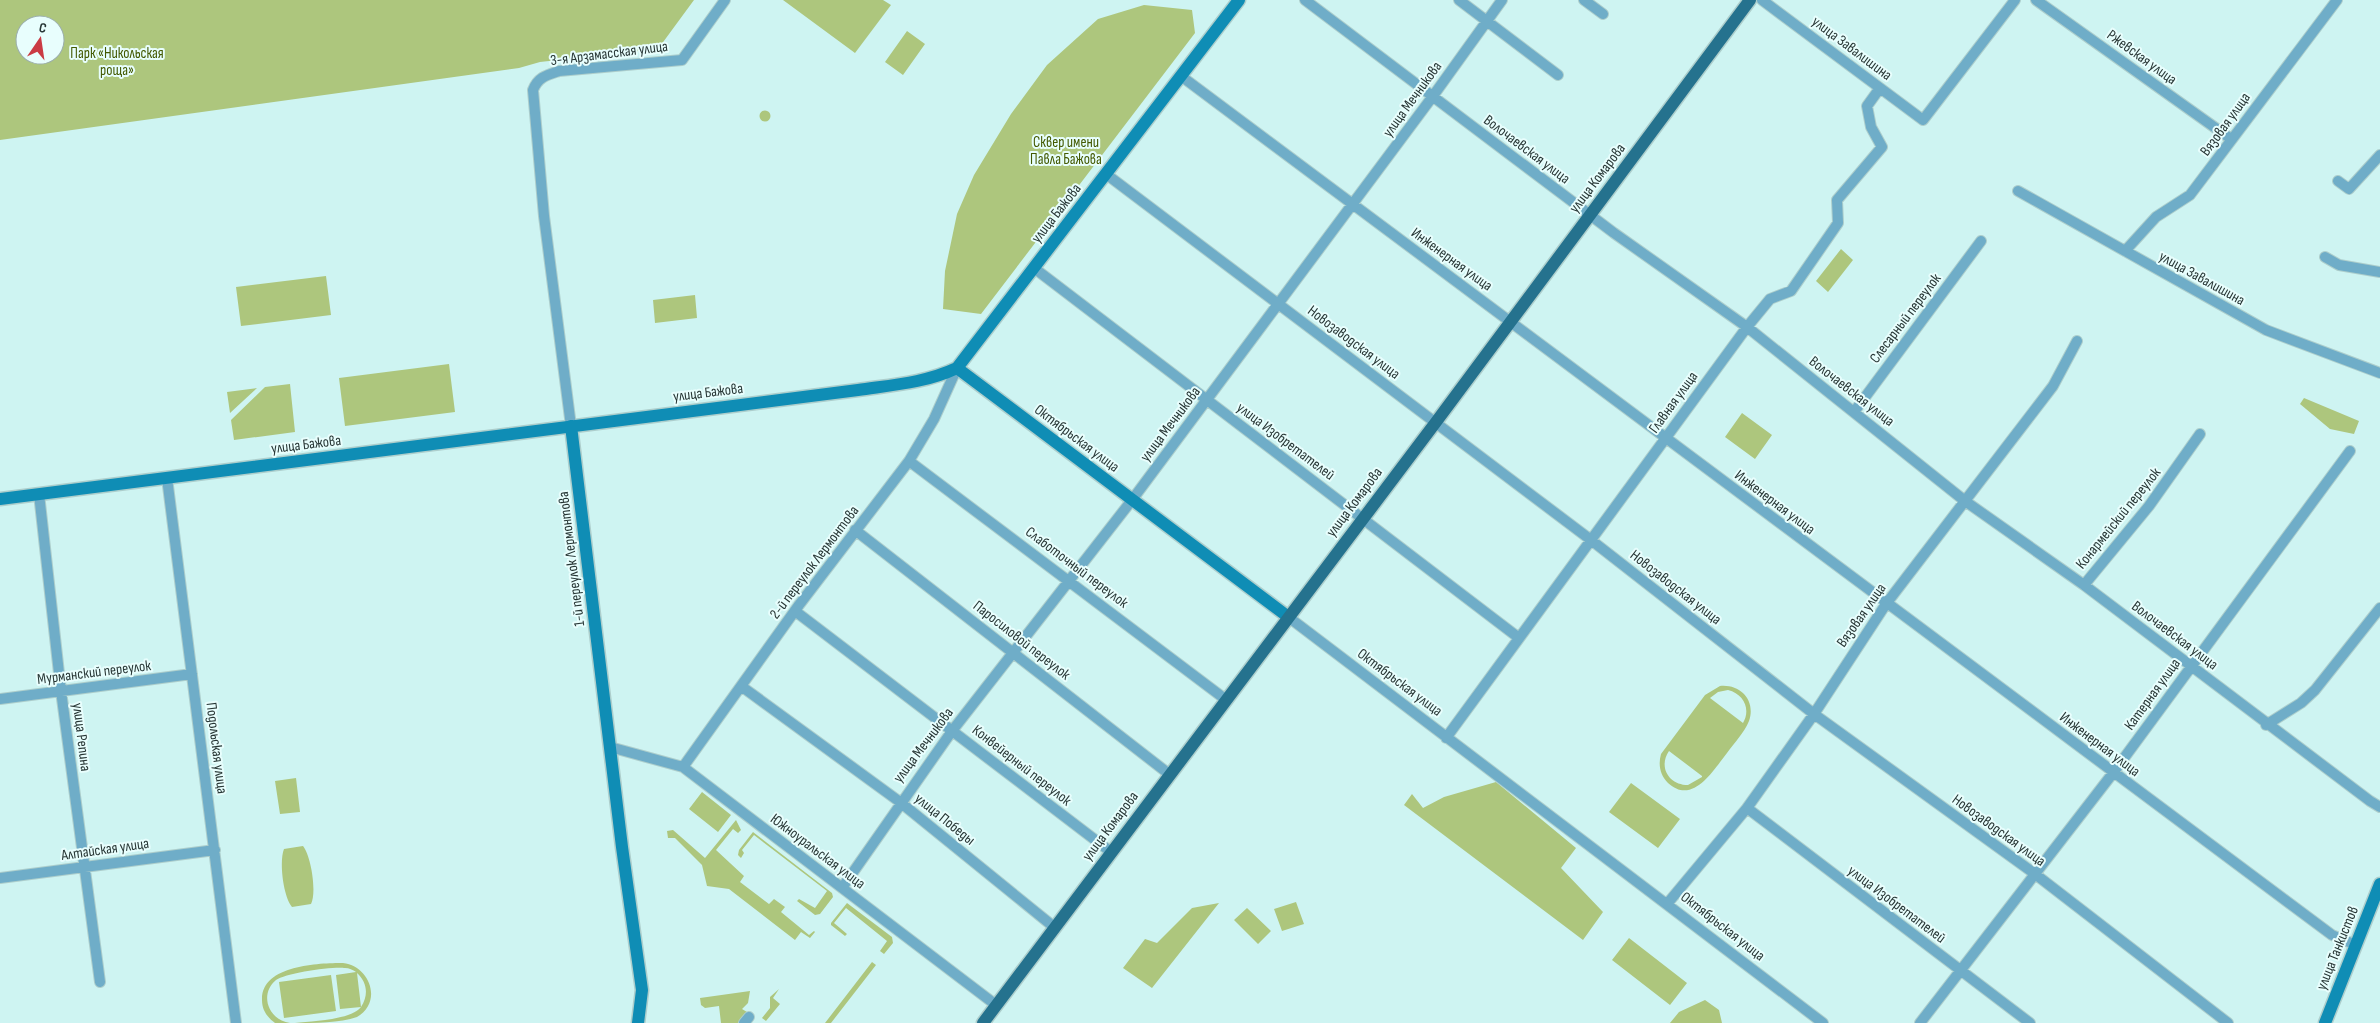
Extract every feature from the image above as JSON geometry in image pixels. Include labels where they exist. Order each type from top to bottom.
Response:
[{"type":"main road","name":"улица Бажова","points":[[0,499],[924,381],[956,368],[1239,0]]},
{"type":"main road","name":"улица Комарова","points":[[983,1023],[1436,422],[1750,0]]},
{"type":"main road","name":"Октябрьская улица","points":[[956,368],[1288,616]]},
{"type":"main road","name":"1-й переулок Лермонтова","points":[[571,426],[642,990],[638,1023]]},
{"type":"main road","name":"улица Танкистов","points":[[2325,1023],[2380,884]]},
{"type":"street","name":"3-я Арзамасская улица","points":[[533,90],[536,82],[543,76],[559,71],[682,60],[725,0]]},
{"type":"street","name":"Волочаевская улица","points":[[1305,0],[1590,215],[1747,327],[1965,501],[2084,585],[2266,725],[2380,807]]},
{"type":"street","points":[[1459,0],[1558,75]]},
{"type":"street","name":"улица Мечникова","points":[[842,888],[900,802],[952,731],[1132,500],[1433,96],[1502,0]]},
{"type":"street","points":[[1584,0],[1603,14]]},
{"type":"street","name":"улица Завалишина","points":[[1762,0],[1923,120],[2016,0]]},
{"type":"street","name":"Ржевская улица","points":[[2036,0],[2231,139]]},
{"type":"street","name":"Вязовая улица","points":[[2125,251],[2156,217],[2190,195],[2337,0]]},
{"type":"street","name":"Инженерная улица","points":[[1181,76],[2332,935],[2356,945]]},
{"type":"street","name":"Главная улица","points":[[1446,738],[1747,327],[1770,299],[1791,291],[1838,223],[1837,200],[1882,147],[1871,127],[1867,106],[1880,88]]},
{"type":"street","name":"1-й переулок Лермонтова","points":[[533,90],[544,216],[571,426]]},
{"type":"street","points":[[2338,181],[2349,189],[2380,155]]},
{"type":"street","name":"Новозаводская улица","points":[[1106,174],[1591,540],[1814,714],[2035,874],[2228,1023]]},
{"type":"street","name":"улица Завалишина","points":[[2018,191],[2266,330],[2380,373]]},
{"type":"street","name":"Слесарный переулок","points":[[1854,412],[1981,241]]},
{"type":"street","points":[[2325,257],[2339,264],[2380,272]]},
{"type":"street","name":"улица Изобретателей","points":[[1034,268],[1519,638]]},
{"type":"street","name":"Вязовая улица","points":[[1668,904],[1747,808],[1814,714],[1886,604],[2053,386],[2077,341]]},
{"type":"street","name":"2-й переулок Лермонтова","points":[[683,767],[795,611],[909,461],[934,419],[956,368]]},
{"type":"street","name":"Конармейский переулок","points":[[2084,585],[2150,506],[2200,434]]},
{"type":"street","name":"Катерная улица","points":[[1920,1023],[2113,773],[2350,451]]},
{"type":"street","name":"Слаботочный переулок","points":[[909,461],[1226,699]]},
{"type":"street","name":"Подольская улица","points":[[167,478],[236,1023]]},
{"type":"street","name":"улица Репина","points":[[39,494],[61,691],[83,867],[100,982]]},
{"type":"street","name":"Паросиловой переулок","points":[[855,530],[1169,774]]},
{"type":"street","points":[[2266,725],[2301,703],[2315,690],[2380,608]]},
{"type":"street","name":"Конвейерный переулок","points":[[795,611],[1111,852]]},
{"type":"street","name":"Октябрьская улица","points":[[1288,616],[1446,738],[1824,1023]]},
{"type":"street","name":"Мурманский переулок","points":[[0,699],[192,674]]},
{"type":"street","name":"улица Победы","points":[[741,686],[900,802],[1054,927]]},
{"type":"street","name":"Южноуральская улица","points":[[610,747],[683,767],[996,1005]]},
{"type":"street","name":"улица Изобретателей","points":[[1747,808],[2030,1023]]},
{"type":"street","name":"Алтайская улица","points":[[0,878],[214,850]]},
{"type":"green space","name":"Парк «Никольская роща»","points":[[0,0],[694,0],[658,49],[540,62],[519,68],[0,140]]},
{"type":"green space","points":[[783,0],[883,0],[891,5],[855,53]]},
{"type":"green space","name":"Сквер имени Павла Бажова","points":[[1144,5],[1192,10],[1195,33],[981,314],[943,309],[945,271],[957,214],[974,175],[1011,114],[1047,65],[1098,19]]},
{"type":"green space","points":[[907,31],[925,44],[903,75],[885,62]]},
{"type":"green space","points":[[765,110],[771,116],[765,122],[759,116]]},
{"type":"green space","points":[[1841,249],[1853,260],[1828,292],[1816,281]]},
{"type":"green space","points":[[326,276],[331,315],[241,326],[236,287]]},
{"type":"green space","points":[[695,295],[697,318],[655,323],[653,300]]},
{"type":"green space","points":[[449,364],[455,412],[345,426],[339,378]]},
{"type":"green space","points":[[290,384],[295,432],[234,440],[231,420],[265,387]]},
{"type":"green space","points":[[257,388],[230,413],[227,392]]},
{"type":"green space","points":[[2304,398],[2359,421],[2354,434],[2330,429],[2300,404]]},
{"type":"green space","points":[[1742,413],[1772,435],[1755,459],[1725,437]]},
{"type":"green space","points":[[1720,686],[1728,686],[1740,691],[1745,695],[1750,707],[1749,721],[1739,738],[1702,783],[1686,790],[1677,789],[1665,780],[1661,773],[1661,754],[1705,695]],"holes":[[[1728,690],[1738,695],[1746,707],[1743,723],[1710,698],[1718,692]],[[1669,751],[1702,776],[1702,777],[1688,785],[1675,782],[1665,769],[1666,757]]]},
{"type":"green space","points":[[296,778],[300,812],[280,814],[275,781]]},
{"type":"green space","points":[[1496,782],[1576,848],[1561,868],[1603,912],[1583,940],[1404,805],[1412,794],[1423,808],[1444,797]]},
{"type":"green space","points":[[1631,783],[1680,819],[1658,848],[1609,812]]},
{"type":"green space","points":[[702,792],[731,815],[718,832],[689,809]]},
{"type":"green space","points":[[736,820],[741,830],[738,833],[733,829],[716,850],[744,876],[740,882],[769,904],[774,899],[785,907],[781,912],[809,935],[814,931],[810,938],[801,932],[795,940],[729,889],[707,886],[702,865],[675,838],[668,838],[667,831],[673,830],[705,858]]},
{"type":"green space","points":[[753,832],[832,893],[833,897],[820,914],[815,915],[797,901],[799,899],[815,908],[827,891],[754,835],[742,850],[744,853],[741,858],[738,855],[739,850]]},
{"type":"green space","points":[[303,846],[312,874],[313,898],[311,904],[292,907],[284,887],[283,854],[284,849]]},
{"type":"green space","points":[[1296,902],[1304,924],[1282,931],[1274,909]]},
{"type":"green space","points":[[847,903],[892,937],[893,943],[884,954],[880,951],[887,941],[846,908],[834,923],[847,934],[845,936],[831,925]]},
{"type":"green space","points":[[1219,903],[1152,988],[1123,968],[1145,939],[1157,943],[1192,908]]},
{"type":"green space","points":[[1247,908],[1271,931],[1258,944],[1234,920]]},
{"type":"green space","points":[[1629,938],[1687,983],[1670,1005],[1612,960]]},
{"type":"green space","points":[[872,962],[876,965],[831,1023],[825,1023]]},
{"type":"green space","points":[[343,963],[360,971],[366,977],[370,986],[370,1003],[357,1017],[335,1022],[295,1023],[349,1015],[361,1007],[340,1009],[336,975],[356,972],[348,968],[321,969],[281,977],[276,980],[268,992],[268,1006],[276,1017],[290,1023],[275,1023],[267,1016],[262,1000],[264,988],[271,979],[293,968],[307,965]],"holes":[[[357,973],[363,980],[366,989],[364,1002],[361,1007]]]},
{"type":"green space","points":[[331,975],[336,1011],[284,1018],[279,982]]},
{"type":"green space","points":[[779,989],[773,998],[780,1004],[766,1021],[762,1018],[770,1008],[770,997]]},
{"type":"green space","points":[[750,991],[748,1003],[742,1009],[747,1012],[738,1023],[721,1023],[719,1006],[705,1008],[701,1005],[700,998]]},
{"type":"green space","points":[[1705,1000],[1719,1010],[1722,1023],[1670,1023],[1679,1012]]}]
